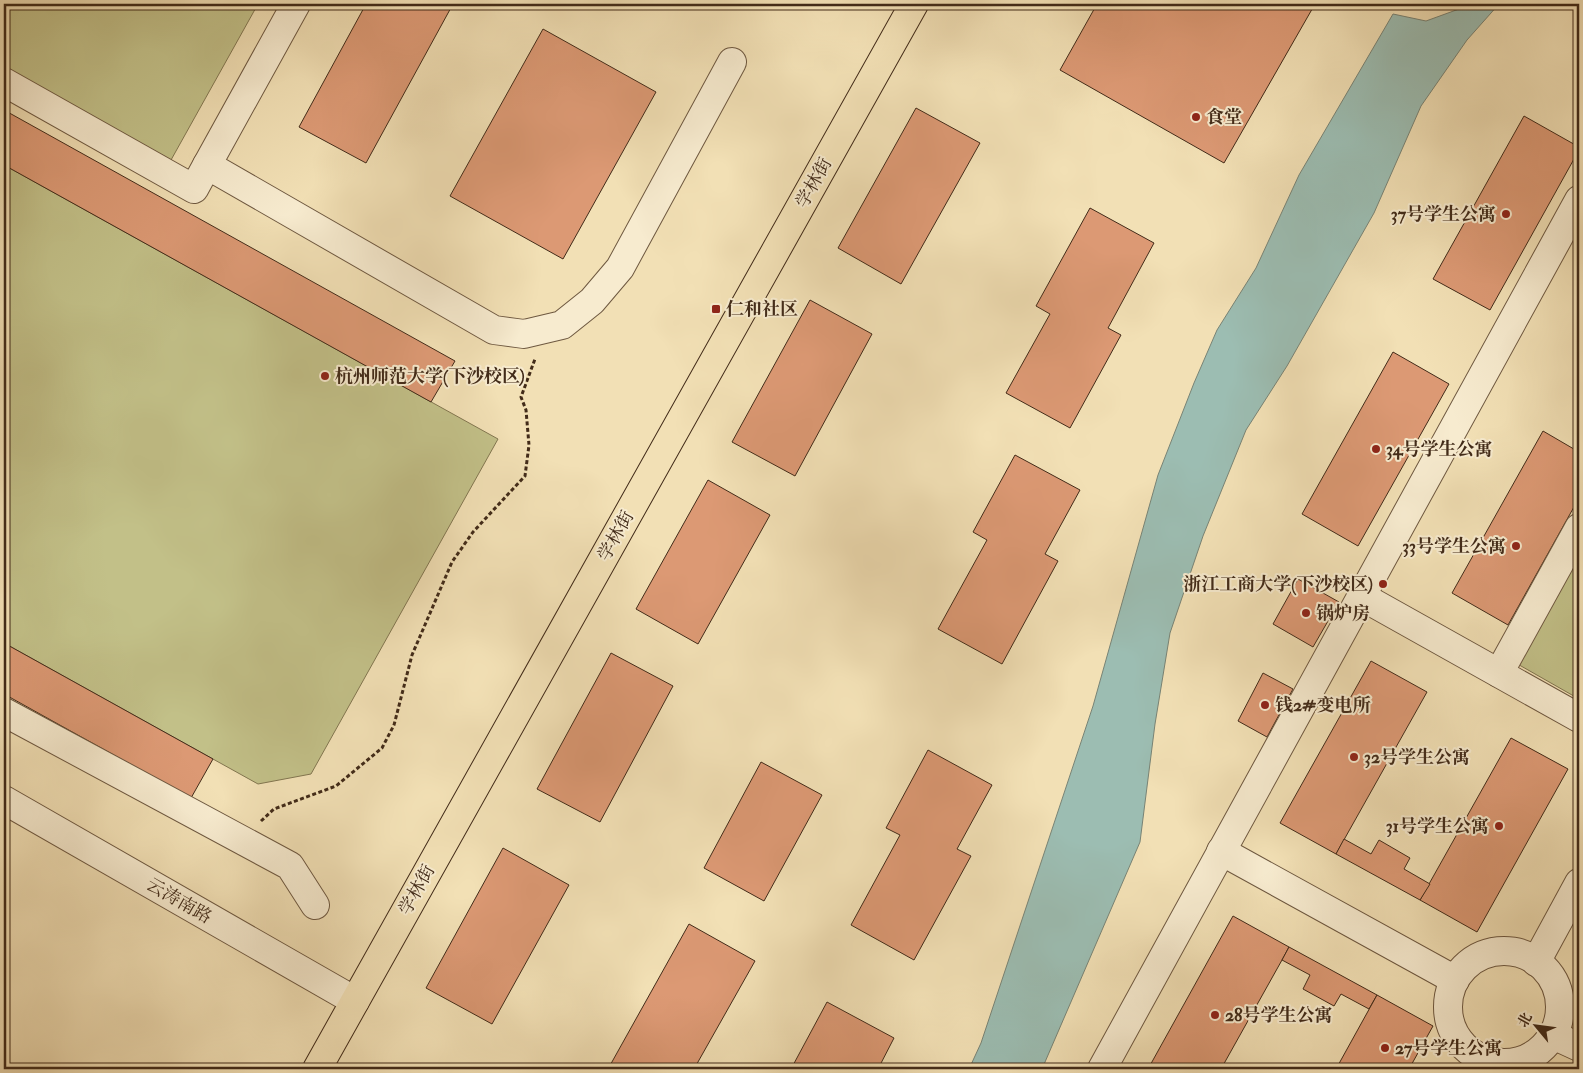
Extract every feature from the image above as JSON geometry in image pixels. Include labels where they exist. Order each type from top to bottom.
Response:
[{"type":"main road","name":"学林街","points":[[317,1069],[914,4]]},
{"type":"street","points":[[4,82],[194,189],[296,4]]},
{"type":"street","points":[[206,165],[494,330],[524,334],[562,325],[592,301],[620,268],[732,62]]},
{"type":"street","points":[[1102,1069],[1579,200]]},
{"type":"street","points":[[1499,673],[1579,528]]},
{"type":"street","points":[[1361,596],[1579,718]]},
{"type":"street","points":[[4,712],[290,866],[315,905]]},
{"type":"street","name":"云涛南路","points":[[4,800],[355,1001]]},
{"type":"street","points":[[1221,851],[1455,980]]},
{"type":"street","points":[[1536,962],[1579,882]]},
{"type":"street","points":[[1509,951],[1527,956],[1536,962],[1554,981],[1560,999],[1560,1018],[1553,1035],[1541,1050],[1525,1060],[1486,1066],[1458,1041],[1450,1025],[1447,1006],[1455,980],[1474,960],[1491,952],[1509,951]]},
{"type":"street","points":[[1553,1035],[1579,1047]]},
{"type":"path","points":[[240,840],[274,809],[336,786],[382,748],[394,725],[412,656],[452,562],[472,532],[525,476],[529,445],[526,410],[521,397],[546,328]]},
{"type":"shaded area","points":[[4,4],[258,4],[171,160],[4,67]]},
{"type":"shaded area","points":[[4,165],[498,439],[311,774],[258,784],[4,643]]},
{"type":"shaded area","points":[[1579,546],[1579,699],[1514,662]]},
{"type":"water","points":[[1462,4],[1499,4],[1467,40],[1421,106],[1374,213],[1287,366],[1246,430],[1203,536],[1170,633],[1155,724],[1140,842],[1042,1069],[969,1069],[981,1043],[1093,706],[1158,475],[1217,330],[1256,268],[1299,175],[1393,14],[1426,21],[1459,9]]},
{"type":"building","points":[[366,4],[453,4],[366,163],[299,127]]},
{"type":"building","name":"食堂","points":[[1097,4],[1315,4],[1224,163],[1060,70]]},
{"type":"building","points":[[543,29],[656,92],[563,259],[450,196]]},
{"type":"building","points":[[916,108],[980,143],[901,284],[838,248]]},
{"type":"building","points":[[4,110],[455,361],[431,402],[4,165]]},
{"type":"building","name":"37号学生公寓","points":[[1524,116],[1579,147],[1579,150],[1490,310],[1433,279]]},
{"type":"building","points":[[1090,208],[1154,243],[1108,328],[1121,335],[1070,428],[1006,393],[1050,314],[1036,306]]},
{"type":"building","points":[[810,300],[872,334],[795,476],[732,442]]},
{"type":"building","name":"34号学生公寓","points":[[1393,352],[1449,384],[1358,546],[1302,514]]},
{"type":"building","name":"33号学生公寓","points":[[1543,431],[1579,452],[1579,498],[1508,625],[1452,593]]},
{"type":"building","points":[[1015,455],[1080,490],[1045,554],[1058,561],[1002,664],[938,629],[987,540],[973,532]]},
{"type":"building","points":[[708,480],[770,515],[698,644],[636,609]]},
{"type":"building","name":"锅炉房","points":[[1298,579],[1339,602],[1313,647],[1273,624]]},
{"type":"building","points":[[4,643],[213,759],[191,798],[4,694]]},
{"type":"building","points":[[611,653],[673,686],[600,822],[537,789]]},
{"type":"building","name":"32号学生公寓","points":[[1371,661],[1427,692],[1336,854],[1280,823]]},
{"type":"building","name":"钱2#变电所","points":[[1263,673],[1293,689],[1267,737],[1238,721]]},
{"type":"building","name":"31号学生公寓","points":[[1511,738],[1568,769],[1477,932],[1420,900]]},
{"type":"building","points":[[928,750],[992,785],[957,849],[971,856],[914,960],[851,925],[900,835],[886,828]]},
{"type":"building","points":[[761,762],[822,795],[764,901],[704,868]]},
{"type":"building","points":[[1344,839],[1371,854],[1379,840],[1410,858],[1404,869],[1430,884],[1420,900],[1336,854]]},
{"type":"building","points":[[503,848],[569,885],[492,1024],[426,988]]},
{"type":"building","name":"28号学生公寓","points":[[1233,916],[1289,947],[1282,960],[1221,1069],[1148,1069]]},
{"type":"building","points":[[689,924],[755,961],[694,1069],[608,1069]]},
{"type":"building","points":[[1289,947],[1377,995],[1369,1009],[1341,994],[1334,1006],[1303,989],[1310,975],[1282,960]]},
{"type":"building","name":"27号学生公寓","points":[[1377,995],[1433,1026],[1409,1069],[1336,1069]]},
{"type":"building","points":[[827,1002],[894,1038],[878,1069],[791,1069]]},
{"type":"place","name":"食堂","points":[[1196,117]]},
{"type":"place","name":"37号学生公寓","points":[[1506,214]]},
{"type":"place","name":"仁和社区","points":[[716,309]]},
{"type":"place","name":"杭州师范大学(下沙校区)","points":[[325,376]]},
{"type":"place","name":"34号学生公寓","points":[[1376,449]]},
{"type":"place","name":"33号学生公寓","points":[[1516,546]]},
{"type":"place","name":"浙江工商大学(下沙校区)","points":[[1383,584]]},
{"type":"place","name":"锅炉房","points":[[1306,613]]},
{"type":"place","name":"钱2#变电所","points":[[1265,705]]},
{"type":"place","name":"32号学生公寓","points":[[1354,757]]},
{"type":"place","name":"31号学生公寓","points":[[1499,826]]},
{"type":"place","name":"28号学生公寓","points":[[1215,1015]]},
{"type":"place","name":"27号学生公寓","points":[[1385,1048]]}]
